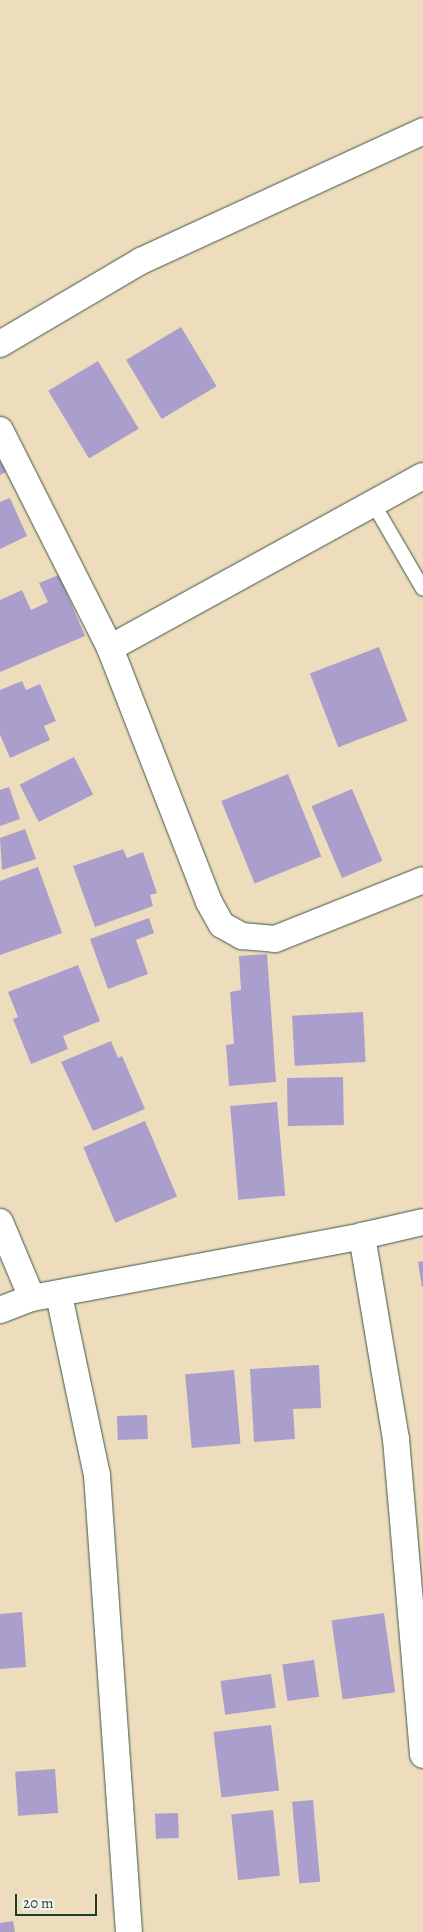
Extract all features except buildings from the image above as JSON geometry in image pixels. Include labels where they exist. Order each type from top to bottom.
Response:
[{"type":"street","points":[[0,344],[141,261],[423,132]]},
{"type":"street","points":[[0,430],[110,648],[208,902],[222,925],[242,936],[275,939],[423,880]]},
{"type":"street","points":[[110,648],[423,476]]},
{"type":"street","points":[[0,1222],[32,1298]]},
{"type":"street","points":[[0,1310],[32,1298],[59,1295],[362,1236],[423,1222]]},
{"type":"street","points":[[362,1236],[396,1438],[423,1754]]},
{"type":"street","points":[[59,1295],[97,1475],[129,1932]]},
{"type":"lane","points":[[373,503],[423,589]]}]
